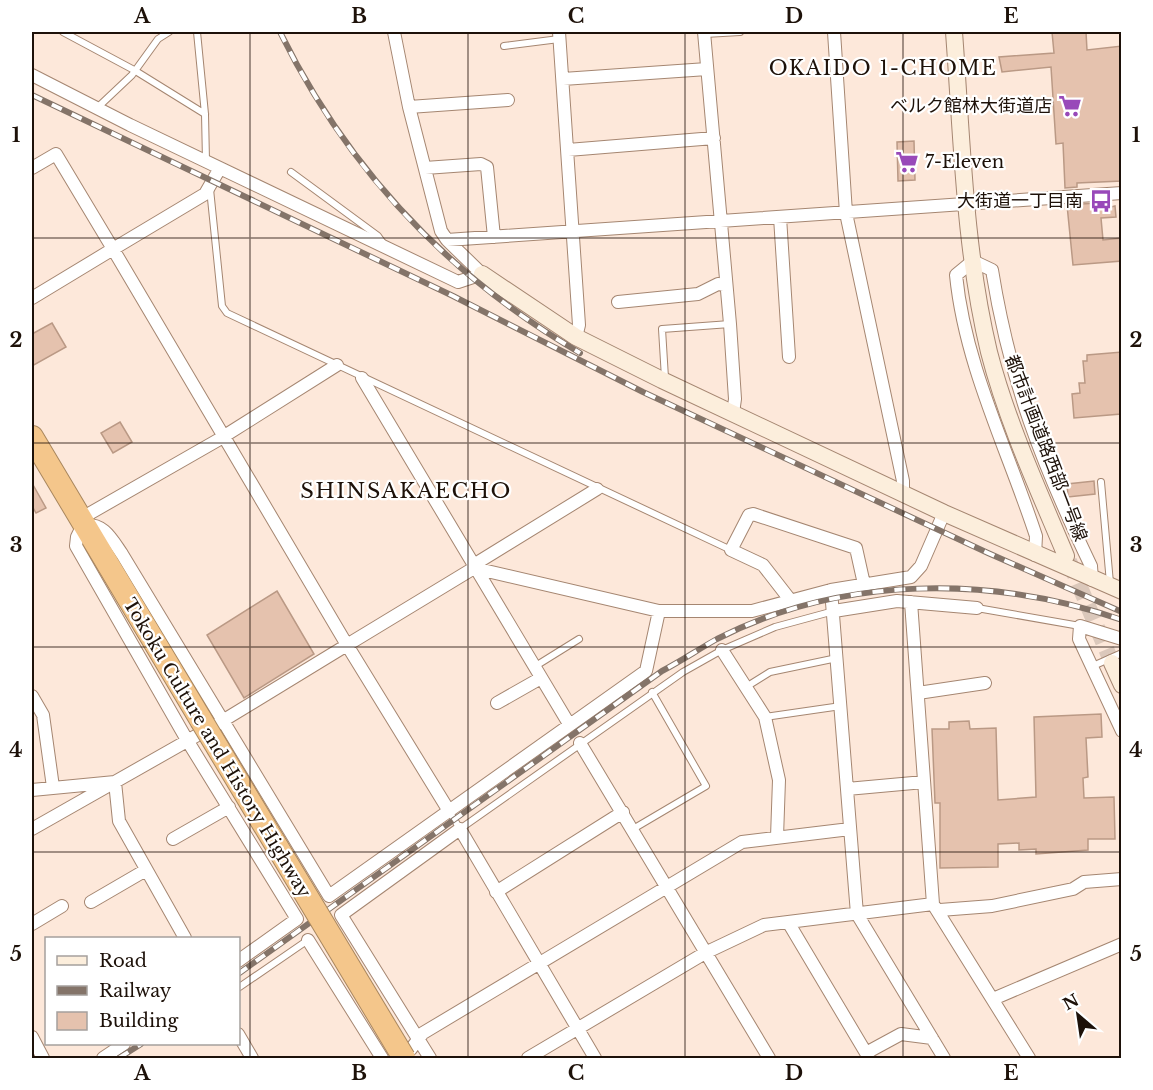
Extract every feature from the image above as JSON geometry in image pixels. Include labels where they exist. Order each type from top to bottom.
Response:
[{"type":"highway","name":"Tokoku Culture and History Highway","points":[[32,437],[404,1059]]},
{"type":"street","points":[[394,32],[409,107],[441,231],[447,240],[482,274],[576,337],[944,513],[1116,589]]},
{"type":"street","points":[[834,32],[846,213],[903,481],[903,492]]},
{"type":"street","name":"都市計画道路西部一号線","points":[[954,32],[967,204],[973,261],[985,332],[1004,401],[1030,472],[1066,556]]},
{"type":"street","points":[[704,33],[735,399],[733,413]]},
{"type":"street","points":[[559,35],[579,326],[576,337]]},
{"type":"street","points":[[563,80],[707,69]]},
{"type":"street","points":[[32,75],[458,282],[482,274]]},
{"type":"street","points":[[409,107],[508,100]]},
{"type":"street","points":[[568,150],[714,138]]},
{"type":"street","points":[[32,168],[56,154],[448,811]]},
{"type":"street","points":[[425,168],[481,164],[486,167],[494,237]]},
{"type":"street","points":[[32,298],[210,189],[220,168]]},
{"type":"street","points":[[447,240],[1122,193]]},
{"type":"street","points":[[780,218],[789,357]]},
{"type":"street","points":[[1035,555],[1036,536],[988,405],[958,299],[956,275],[973,261],[992,270],[1012,372],[1022,404],[1051,482],[1091,566],[1092,580]]},
{"type":"street","points":[[618,302],[699,294],[718,284],[726,285]]},
{"type":"street","points":[[240,960],[297,919],[187,740],[76,546],[77,537],[82,522],[337,365]]},
{"type":"street","points":[[362,378],[569,724]]},
{"type":"street","points":[[32,829],[224,720],[597,489]]},
{"type":"street","points":[[474,567],[659,611],[752,611],[831,590],[911,577],[917,573],[944,513]]},
{"type":"street","points":[[791,601],[763,565],[731,550],[745,518],[753,514],[856,548],[864,584]]},
{"type":"street","points":[[82,522],[95,524],[110,538],[224,720],[329,896],[646,671],[659,611]]},
{"type":"street","points":[[831,590],[857,914],[944,1059]]},
{"type":"street","points":[[834,611],[897,601],[976,608]]},
{"type":"street","points":[[911,602],[936,907],[1029,1059]]},
{"type":"street","points":[[1122,639],[1080,627],[1079,639],[1122,731]]},
{"type":"street","points":[[722,650],[765,717],[779,780],[777,837]]},
{"type":"street","points":[[1117,658],[1122,685]]},
{"type":"street","points":[[497,703],[541,678]]},
{"type":"street","points":[[918,693],[985,683]]},
{"type":"street","points":[[32,696],[43,715],[53,788]]},
{"type":"street","points":[[580,743],[769,1059]]},
{"type":"street","points":[[32,790],[115,782]]},
{"type":"street","points":[[115,782],[119,821],[184,937]]},
{"type":"street","points":[[847,789],[924,782]]},
{"type":"street","points":[[173,839],[229,807]]},
{"type":"street","points":[[496,891],[623,812]]},
{"type":"street","points":[[430,1059],[342,915],[459,829],[595,1059]]},
{"type":"street","points":[[396,1059],[419,1041],[423,1033],[742,842],[850,830]]},
{"type":"street","points":[[280,890],[314,869]]},
{"type":"street","points":[[92,902],[146,870]]},
{"type":"street","points":[[528,1059],[705,953],[764,925],[857,914],[1000,904],[1073,889],[1084,882],[1122,879]]},
{"type":"street","points":[[32,924],[62,906]]},
{"type":"street","points":[[788,922],[867,1056],[901,1034],[932,1038]]},
{"type":"street","points":[[308,940],[382,1059]]},
{"type":"street","points":[[323,962],[357,940]]},
{"type":"street","points":[[993,999],[1122,944]]},
{"type":"street","points":[[32,1037],[43,1059]]},
{"type":"street","points":[[240,1038],[252,1059]]},
{"type":"street","points":[[103,1059],[123,1045]]},
{"type":"lane","points":[[63,32],[134,70],[205,114]]},
{"type":"lane","points":[[97,108],[132,75],[158,39],[169,32]]},
{"type":"lane","points":[[196,32],[205,114],[206,161]]},
{"type":"lane","points":[[704,33],[740,32]]},
{"type":"lane","points":[[504,46],[559,35]]},
{"type":"lane","points":[[291,172],[378,236],[387,248]]},
{"type":"lane","points":[[210,189],[224,311],[597,489],[731,550]]},
{"type":"lane","points":[[665,381],[662,329],[729,324]]},
{"type":"lane","points":[[1101,482],[1116,589]]},
{"type":"lane","points":[[976,608],[1080,627]]},
{"type":"lane","points":[[448,811],[459,829],[652,692],[722,650],[775,627],[834,611]]},
{"type":"lane","points":[[534,667],[579,639]]},
{"type":"lane","points":[[746,687],[770,672],[837,658]]},
{"type":"lane","points":[[1092,666],[1117,658]]},
{"type":"lane","points":[[633,829],[706,786],[652,692]]},
{"type":"lane","points":[[765,717],[841,706]]},
{"type":"lane","points":[[240,987],[308,940]]},
{"type":"building","points":[[1052,32],[1086,32],[1087,50],[1122,46],[1122,181],[1077,183],[1077,187],[1065,188],[1063,143],[1056,144],[1051,67],[1002,72],[999,57],[1054,53]]},
{"type":"building","points":[[914,141],[915,180],[898,181],[897,142]]},
{"type":"building","points":[[1111,202],[1111,207],[1115,206],[1116,217],[1101,218],[1103,240],[1122,238],[1122,261],[1073,265],[1067,205]]},
{"type":"building","points":[[52,323],[66,347],[32,366],[32,334]]},
{"type":"building","points":[[1122,352],[1121,414],[1074,418],[1072,394],[1080,393],[1079,383],[1085,383],[1083,361],[1087,361],[1087,355]]},
{"type":"building","points":[[120,422],[132,442],[113,453],[101,433]]},
{"type":"building","points":[[1094,481],[1095,494],[1068,497],[1067,484]]},
{"type":"building","points":[[32,483],[46,508],[36,513],[32,506]]},
{"type":"building","points":[[277,591],[314,654],[244,698],[207,635]]},
{"type":"building","points":[[1101,714],[1102,737],[1086,738],[1088,777],[1083,778],[1084,798],[1114,797],[1115,839],[1088,839],[1088,850],[1036,854],[1036,849],[1019,850],[1019,843],[998,844],[998,867],[940,868],[940,803],[935,803],[932,729],[949,729],[949,722],[969,721],[970,729],[996,728],[998,800],[1036,797],[1034,717]]},
{"type":"tunnel","points":[[1069,561],[1112,663]]},
{"type":"railway","points":[[280,32],[307,82],[337,129],[370,174],[406,215],[445,254],[487,289],[580,353]]},
{"type":"railway","points":[[32,95],[453,296],[643,392],[988,553],[1122,612]]},
{"type":"railway","points":[[240,973],[662,671],[717,639],[765,618],[815,603],[866,593],[918,589],[970,589],[1021,595],[1072,605],[1122,620]]},
{"type":"railway","points":[[119,1058],[139,1045]]},
{"type":"place","name":"ベルク館林大街道店","points":[[1070,106]]},
{"type":"place","name":"7-Eleven","points":[[907,162]]},
{"type":"place","name":"大街道一丁目南","points":[[1101,201]]},
{"type":"district","name":"OKAIDO 1-CHOME","points":[[883,68]]},
{"type":"district","name":"SHINSAKAECHO","points":[[406,491]]}]
